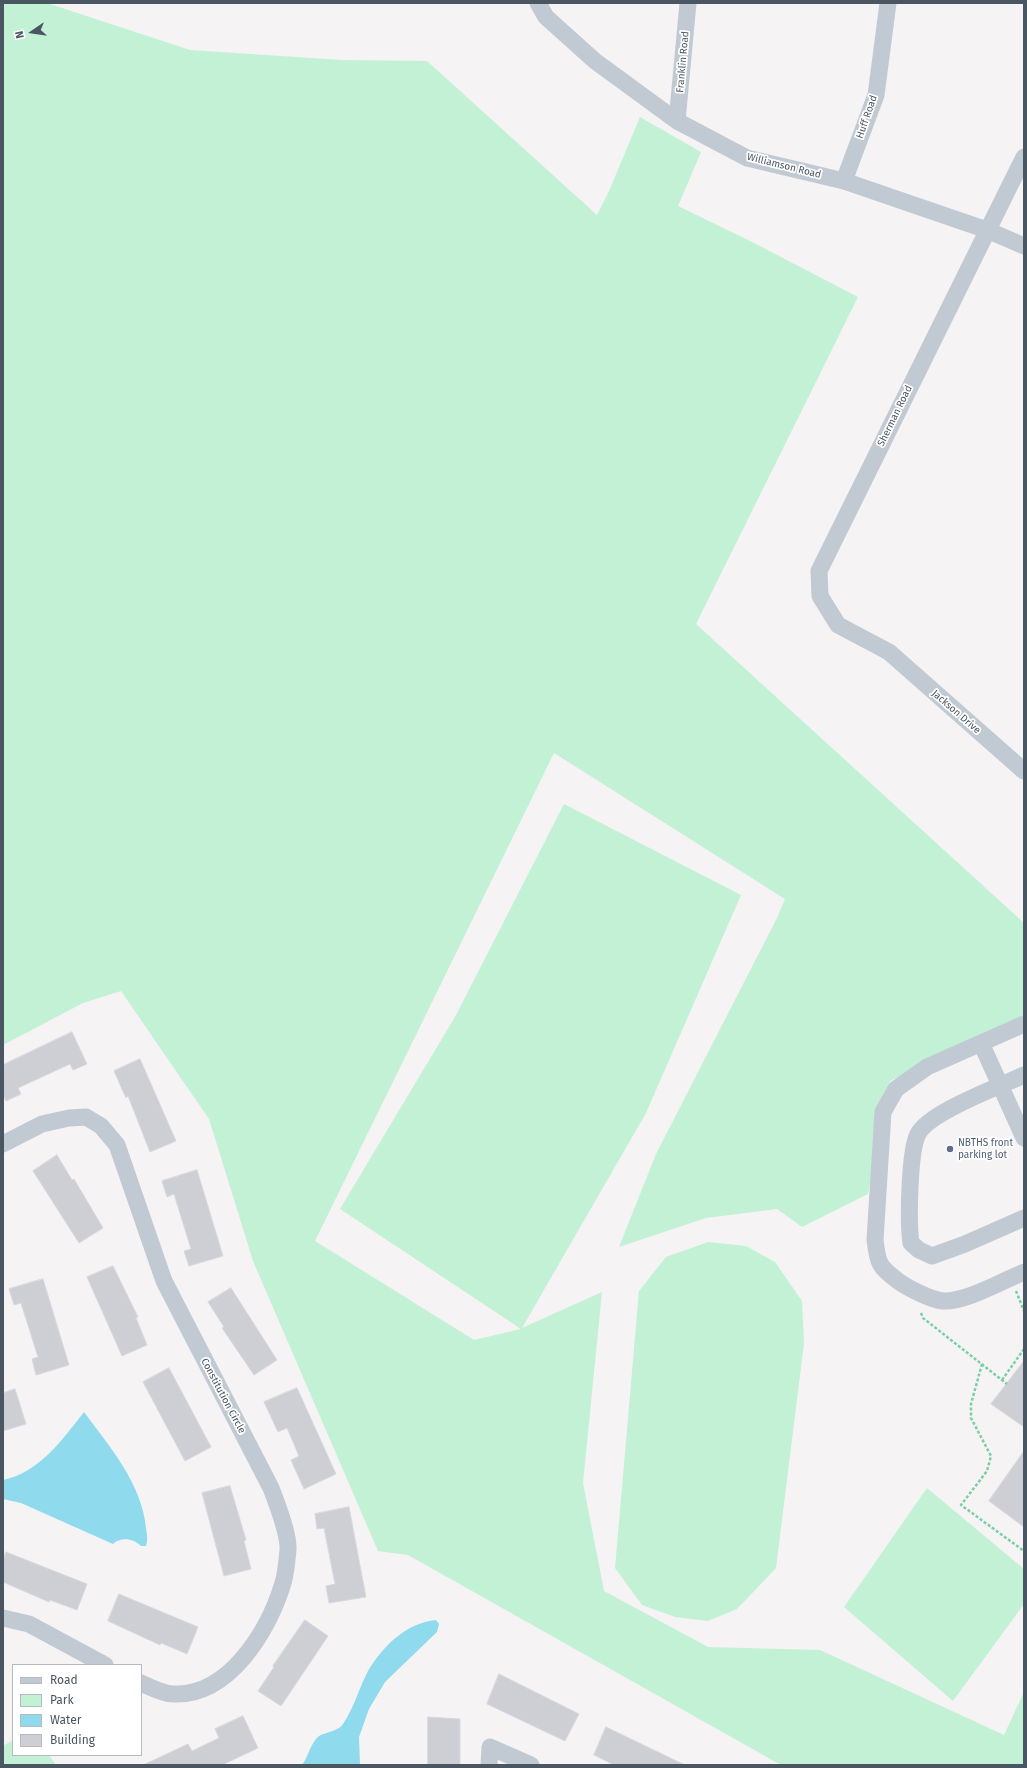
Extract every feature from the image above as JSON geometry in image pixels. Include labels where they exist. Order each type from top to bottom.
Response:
[{"type":"street","name":"Williamson Road","points":[[538,3],[546,17],[594,61],[677,121],[747,158],[844,181],[987,230],[1024,246]]},
{"type":"street","name":"Franklin Road","points":[[677,121],[688,3]]},
{"type":"street","name":"Huff Road","points":[[844,181],[876,95],[888,3]]},
{"type":"street","name":"Sherman Road","points":[[889,652],[838,625],[820,596],[819,571],[1024,157]]},
{"type":"street","name":"Jackson Drive","points":[[889,652],[1024,772]]},
{"type":"street","points":[[1024,1024],[927,1067],[896,1089],[883,1112],[875,1240],[877,1260],[884,1270],[903,1284],[919,1293],[943,1301],[968,1296],[1024,1272]]},
{"type":"street","points":[[981,1043],[1024,1138]]},
{"type":"street","points":[[1024,1075],[943,1113],[928,1123],[918,1134],[912,1161],[909,1231],[911,1243],[919,1250],[932,1256],[965,1244],[1024,1218]]},
{"type":"street","name":"Constitution Circle","points":[[3,1144],[42,1124],[69,1118],[86,1117],[102,1126],[117,1145],[164,1281],[272,1488],[282,1519],[288,1548],[284,1582],[272,1614],[242,1661],[217,1682],[196,1692],[172,1694],[142,1683]]},
{"type":"street","points":[[3,1618],[29,1624],[102,1664]]},
{"type":"street","points":[[489,1765],[490,1747],[531,1765]]},
{"type":"path","points":[[1015,1289],[1024,1311]]},
{"type":"path","points":[[921,1313],[923,1318],[1007,1384]]},
{"type":"path","points":[[1002,1380],[1024,1349]]},
{"type":"path","points":[[982,1364],[971,1404],[971,1418],[991,1456],[987,1471],[961,1505],[1024,1551]]},
{"type":"green space","points":[[3,3],[47,3],[190,50],[341,60],[427,61],[597,215],[609,191],[640,117],[701,152],[678,206],[752,242],[858,297],[696,624],[1024,923],[1024,1018],[890,1081],[868,1194],[802,1227],[777,1209],[706,1218],[619,1247],[656,1154],[777,918],[785,899],[554,753],[315,1241],[474,1340],[521,1329],[340,1209],[455,1017],[564,804],[741,895],[646,1113],[522,1328],[602,1292],[583,1483],[604,1591],[708,1647],[820,1650],[1004,1735],[1024,1692],[1024,1765],[781,1765],[408,1555],[378,1551],[253,1261],[209,1119],[121,991],[83,1003],[3,1045]]},
{"type":"green space","points":[[708,1242],[746,1246],[775,1262],[802,1301],[804,1343],[776,1568],[737,1609],[708,1621],[675,1617],[642,1605],[615,1568],[639,1291],[666,1257]]},
{"type":"green space","points":[[927,1488],[1024,1569],[1024,1604],[953,1701],[844,1607]]},
{"type":"green space","points":[[12,1741],[12,1756],[50,1756],[56,1765],[3,1765],[3,1746]]},
{"type":"water","points":[[84,1412],[114,1452],[138,1496],[143,1512],[147,1535],[146,1546],[141,1546],[127,1539],[120,1540],[113,1544],[21,1503],[3,1499],[3,1480],[28,1470],[49,1454]]},
{"type":"water","points":[[436,1620],[439,1624],[437,1632],[385,1682],[369,1709],[359,1737],[360,1765],[302,1765],[319,1736],[339,1728],[343,1724],[368,1671],[388,1645],[405,1631],[425,1622]]},
{"type":"building","points":[[72,1032],[87,1064],[73,1070],[70,1064],[18,1088],[21,1094],[6,1101],[3,1095],[3,1065]]},
{"type":"building","points":[[140,1059],[176,1141],[150,1152],[128,1096],[126,1098],[114,1071]]},
{"type":"building","points":[[57,1155],[72,1180],[74,1179],[103,1228],[79,1243],[33,1171]]},
{"type":"building","points":[[197,1170],[223,1256],[189,1266],[184,1251],[191,1249],[174,1194],[167,1197],[162,1181]]},
{"type":"building","points":[[113,1266],[138,1317],[136,1318],[147,1345],[122,1356],[87,1277]]},
{"type":"building","points":[[43,1279],[69,1365],[36,1375],[32,1359],[38,1357],[21,1303],[14,1305],[9,1289]]},
{"type":"building","points":[[231,1288],[277,1360],[254,1375],[222,1328],[224,1327],[208,1302]]},
{"type":"building","points":[[1024,1361],[1024,1427],[991,1404]]},
{"type":"building","points":[[169,1368],[211,1447],[185,1461],[143,1382]]},
{"type":"building","points":[[297,1388],[336,1474],[304,1489],[291,1460],[299,1456],[287,1428],[278,1432],[264,1402]]},
{"type":"building","points":[[15,1389],[26,1424],[3,1431],[3,1393]]},
{"type":"building","points":[[1024,1451],[1024,1527],[989,1501]]},
{"type":"building","points":[[230,1486],[246,1540],[244,1541],[251,1569],[224,1576],[202,1493]]},
{"type":"building","points":[[349,1507],[366,1597],[329,1603],[326,1586],[335,1584],[324,1528],[317,1529],[315,1514]]},
{"type":"building","points":[[6,1552],[87,1584],[77,1610],[50,1600],[49,1602],[3,1582],[3,1561]]},
{"type":"building","points":[[119,1594],[198,1627],[187,1654],[161,1643],[160,1645],[108,1621]]},
{"type":"building","points":[[305,1620],[328,1636],[281,1706],[258,1691],[274,1667],[273,1666]]},
{"type":"building","points":[[499,1674],[579,1714],[565,1741],[487,1704]]},
{"type":"building","points":[[243,1716],[258,1748],[222,1765],[143,1765],[188,1744],[192,1751],[219,1738],[215,1729]]},
{"type":"building","points":[[428,1717],[460,1719],[460,1765],[428,1765]]},
{"type":"building","points":[[606,1727],[685,1765],[614,1765],[594,1755]]},
{"type":"place","name":"NBTHS front parking lot","points":[[950,1149]]}]
